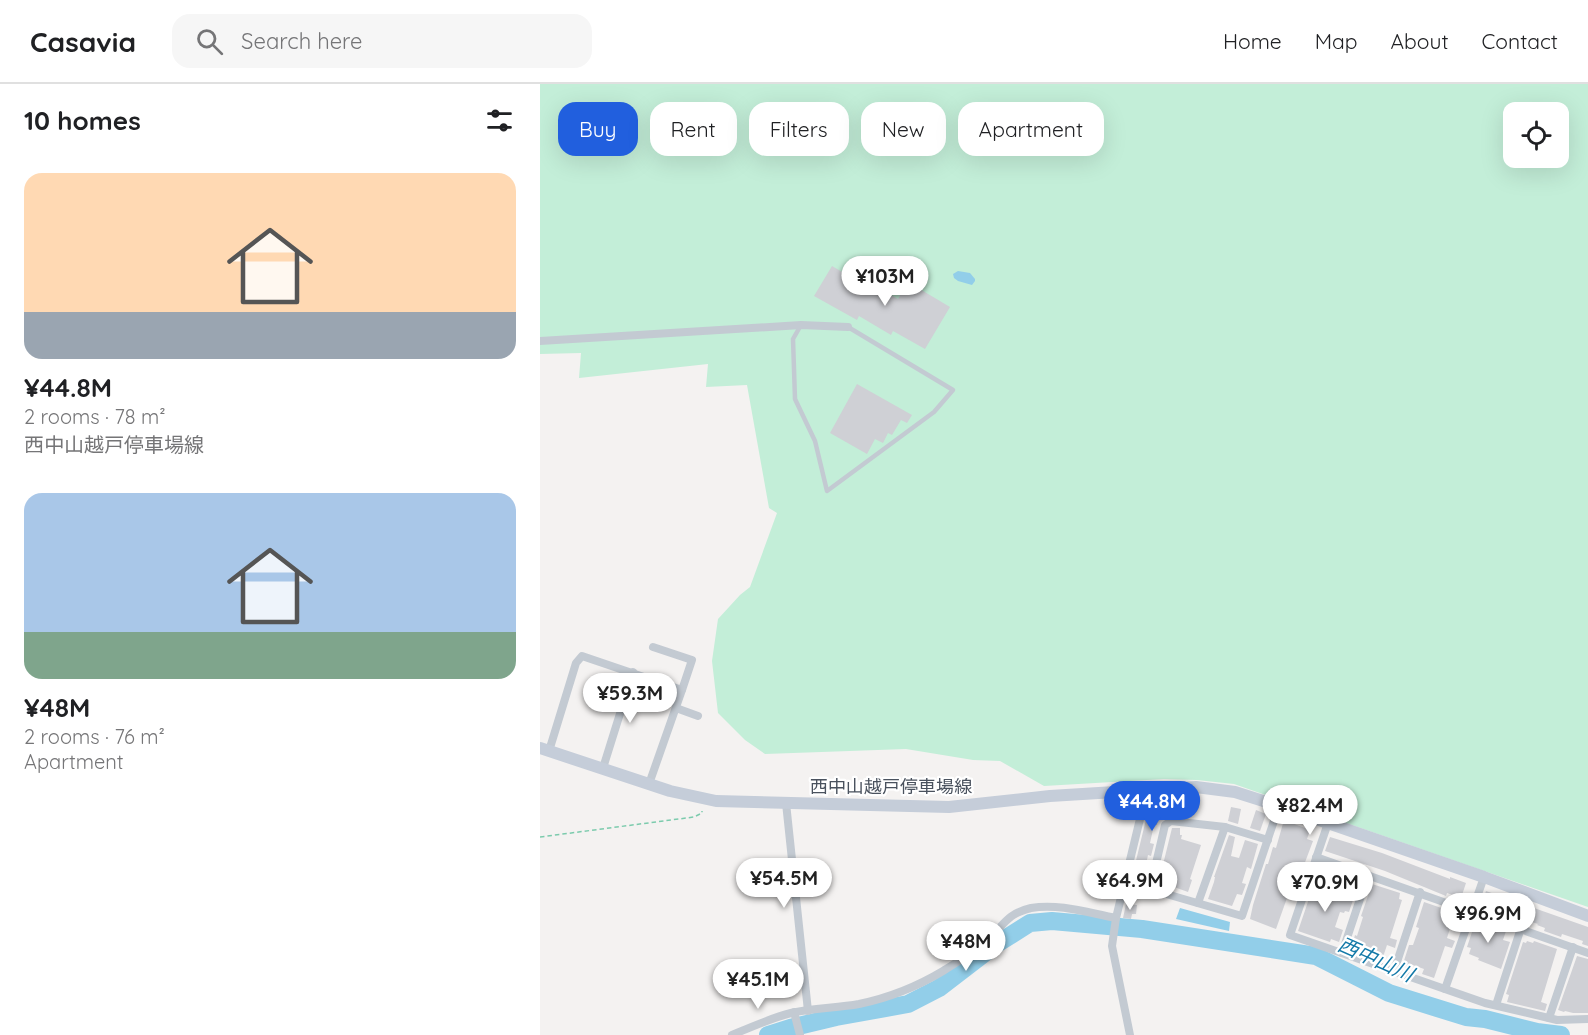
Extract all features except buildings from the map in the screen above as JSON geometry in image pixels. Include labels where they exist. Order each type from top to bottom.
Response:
[{"type":"main road","name":"西中山越戸停車場線","points":[[544,749],[670,791],[716,801],[949,807],[1050,796],[1196,787],[1235,792],[1484,877],[1588,916]]},
{"type":"street","points":[[540,341],[801,325],[848,327]]},
{"type":"street","points":[[649,784],[692,660],[653,647]]},
{"type":"street","points":[[544,749],[576,663],[582,656],[682,690]]},
{"type":"street","points":[[603,768],[633,672]]},
{"type":"street","points":[[676,708],[698,716]]},
{"type":"street","points":[[1130,1035],[1112,946],[1116,919],[1147,790]]},
{"type":"street","points":[[786,803],[808,1011]]},
{"type":"street","points":[[1125,882],[1242,916],[1279,806]]},
{"type":"street","points":[[1150,889],[1165,825],[1172,821],[1225,827],[1268,840]]},
{"type":"street","points":[[1328,823],[1290,935],[1496,1005],[1557,1020],[1588,1019]]},
{"type":"street","points":[[1198,903],[1225,827]]},
{"type":"street","points":[[1316,856],[1588,952]]},
{"type":"street","points":[[1342,953],[1368,874]]},
{"type":"street","points":[[1445,989],[1484,877]]},
{"type":"street","points":[[1394,971],[1420,892]]},
{"type":"street","points":[[732,1035],[776,1017],[860,1004],[914,986],[964,958],[989,939],[1008,917],[1030,909],[1055,906],[1116,919]]},
{"type":"street","points":[[1496,1005],[1521,928]]},
{"type":"street","points":[[1549,1018],[1573,947]]},
{"type":"street","points":[[795,1013],[800,1035]]},
{"type":"lane","points":[[801,325],[793,339],[795,399],[815,441],[827,491],[934,412],[953,390],[848,327]]},
{"type":"path","points":[[540,837],[694,817],[702,813],[706,798]]},
{"type":"green space","points":[[540,84],[1588,84],[1588,907],[1234,784],[1164,779],[1044,786],[1000,761],[973,760],[906,749],[765,754],[745,740],[718,713],[712,661],[718,619],[750,587],[777,513],[769,508],[747,385],[706,387],[708,364],[579,378],[581,353],[540,354]]},
{"type":"water","points":[[958,271],[970,273],[975,279],[972,285],[954,278],[953,274]]},
{"type":"water","points":[[1180,908],[1230,922],[1229,931],[1176,919]]},
{"type":"waterway","name":"西中山川","points":[[768,1035],[836,1017],[908,1004],[939,988],[995,945],[1030,923],[1052,921],[1142,929],[1316,956],[1389,993],[1466,1017],[1561,1035]]}]
